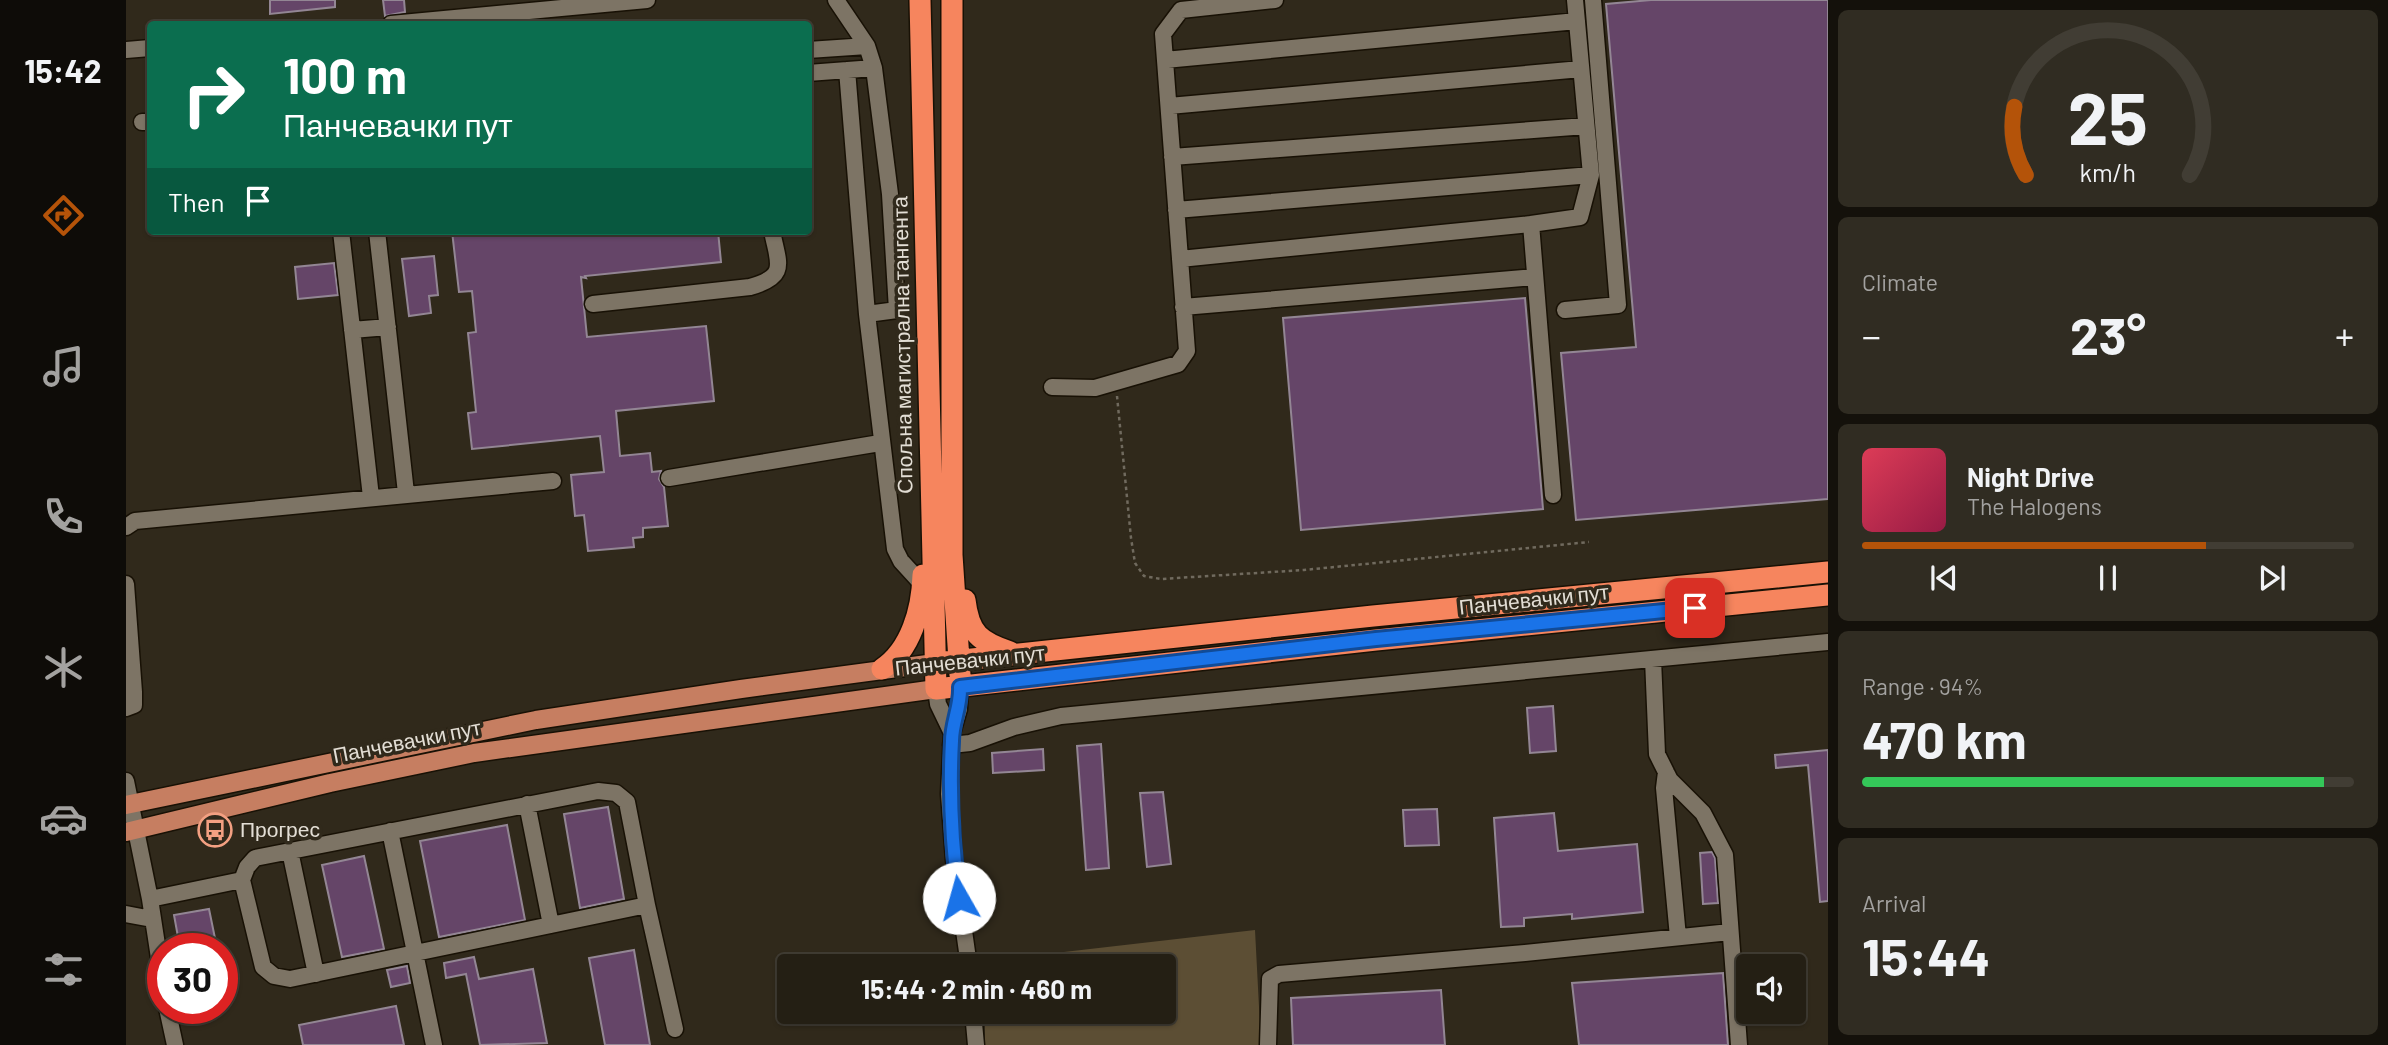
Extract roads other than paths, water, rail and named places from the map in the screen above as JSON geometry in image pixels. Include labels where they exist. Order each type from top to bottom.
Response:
[{"type":"highway","name":"Спољна магистрална тангента","points":[[920,0],[936,689]]},
{"type":"highway","points":[[951,0],[952,555],[960,687]]},
{"type":"highway","points":[[882,669],[898,657],[908,640],[920,600],[925,545],[932,526]]},
{"type":"highway","points":[[952,555],[964,589],[967,617],[972,629],[987,644],[1017,654]]},
{"type":"highway","name":"Панчевачки пут","points":[[935,663],[1828,572]]},
{"type":"highway","name":"Панчевачки пут","points":[[936,689],[1376,639],[1828,596]]},
{"type":"main road","name":"Панчевачки пут","points":[[128,804],[524,722],[935,663]]},
{"type":"main road","name":"Панчевачки пут","points":[[131,831],[330,783],[474,753],[936,689]]},
{"type":"street","points":[[423,21],[647,0]]},
{"type":"street","points":[[836,0],[867,46],[874,68],[890,194],[897,310],[867,314]]},
{"type":"street","points":[[1052,387],[1095,388],[1178,364],[1187,351],[1163,34],[1181,9],[1275,0]]},
{"type":"street","points":[[1180,259],[1580,217],[1591,175],[1575,0]]},
{"type":"street","points":[[1565,310],[1618,305],[1593,0]]},
{"type":"street","points":[[1165,60],[1577,21]]},
{"type":"street","points":[[812,50],[867,46]]},
{"type":"street","points":[[126,50],[147,48]]},
{"type":"street","points":[[812,73],[874,68]]},
{"type":"street","points":[[1169,106],[1581,69]]},
{"type":"street","points":[[847,70],[867,314],[880,443],[895,549],[901,561],[922,584]]},
{"type":"street","points":[[1172,157],[1586,126]]},
{"type":"street","points":[[1176,210],[1591,175]]},
{"type":"street","points":[[1531,224],[1553,495]]},
{"type":"street","points":[[341,235],[371,497]]},
{"type":"street","points":[[377,235],[406,494]]},
{"type":"street","points":[[593,304],[750,287],[767,282],[775,276],[778,269],[773,235]]},
{"type":"street","points":[[1183,307],[1535,277]]},
{"type":"street","points":[[352,330],[387,327]]},
{"type":"street","points":[[669,478],[880,443]]},
{"type":"street","points":[[126,527],[135,521],[553,481]]},
{"type":"street","points":[[126,584],[134,692],[134,705],[126,708]]},
{"type":"street","points":[[952,739],[970,743],[1014,727],[1061,716],[1828,642]]},
{"type":"street","points":[[1653,659],[1657,754],[1671,780],[1703,813],[1726,855],[1739,1045]]},
{"type":"street","points":[[960,687],[959,709],[952,739],[949,794],[954,860],[967,954]]},
{"type":"street","points":[[936,689],[938,704],[952,739]]},
{"type":"street","points":[[1666,772],[1664,788],[1678,937]]},
{"type":"street","points":[[126,781],[131,831],[150,899],[154,933]]},
{"type":"street","points":[[647,905],[290,979],[274,976],[264,967],[242,880],[247,867],[255,858],[598,791],[616,793],[627,802],[675,1029]]},
{"type":"street","points":[[527,804],[551,925]]},
{"type":"street","points":[[390,831],[434,1045]]},
{"type":"street","points":[[290,851],[316,974]]},
{"type":"street","points":[[150,899],[242,880]]},
{"type":"street","points":[[126,914],[152,919]]},
{"type":"street","points":[[1268,1045],[1266,1030],[1270,979],[1279,974],[1730,932]]},
{"type":"street","points":[[170,1024],[174,1045]]},
{"type":"street","points":[[975,1024],[976,1045]]},
{"type":"place","name":"Прогрес","points":[[215,830]]}]
